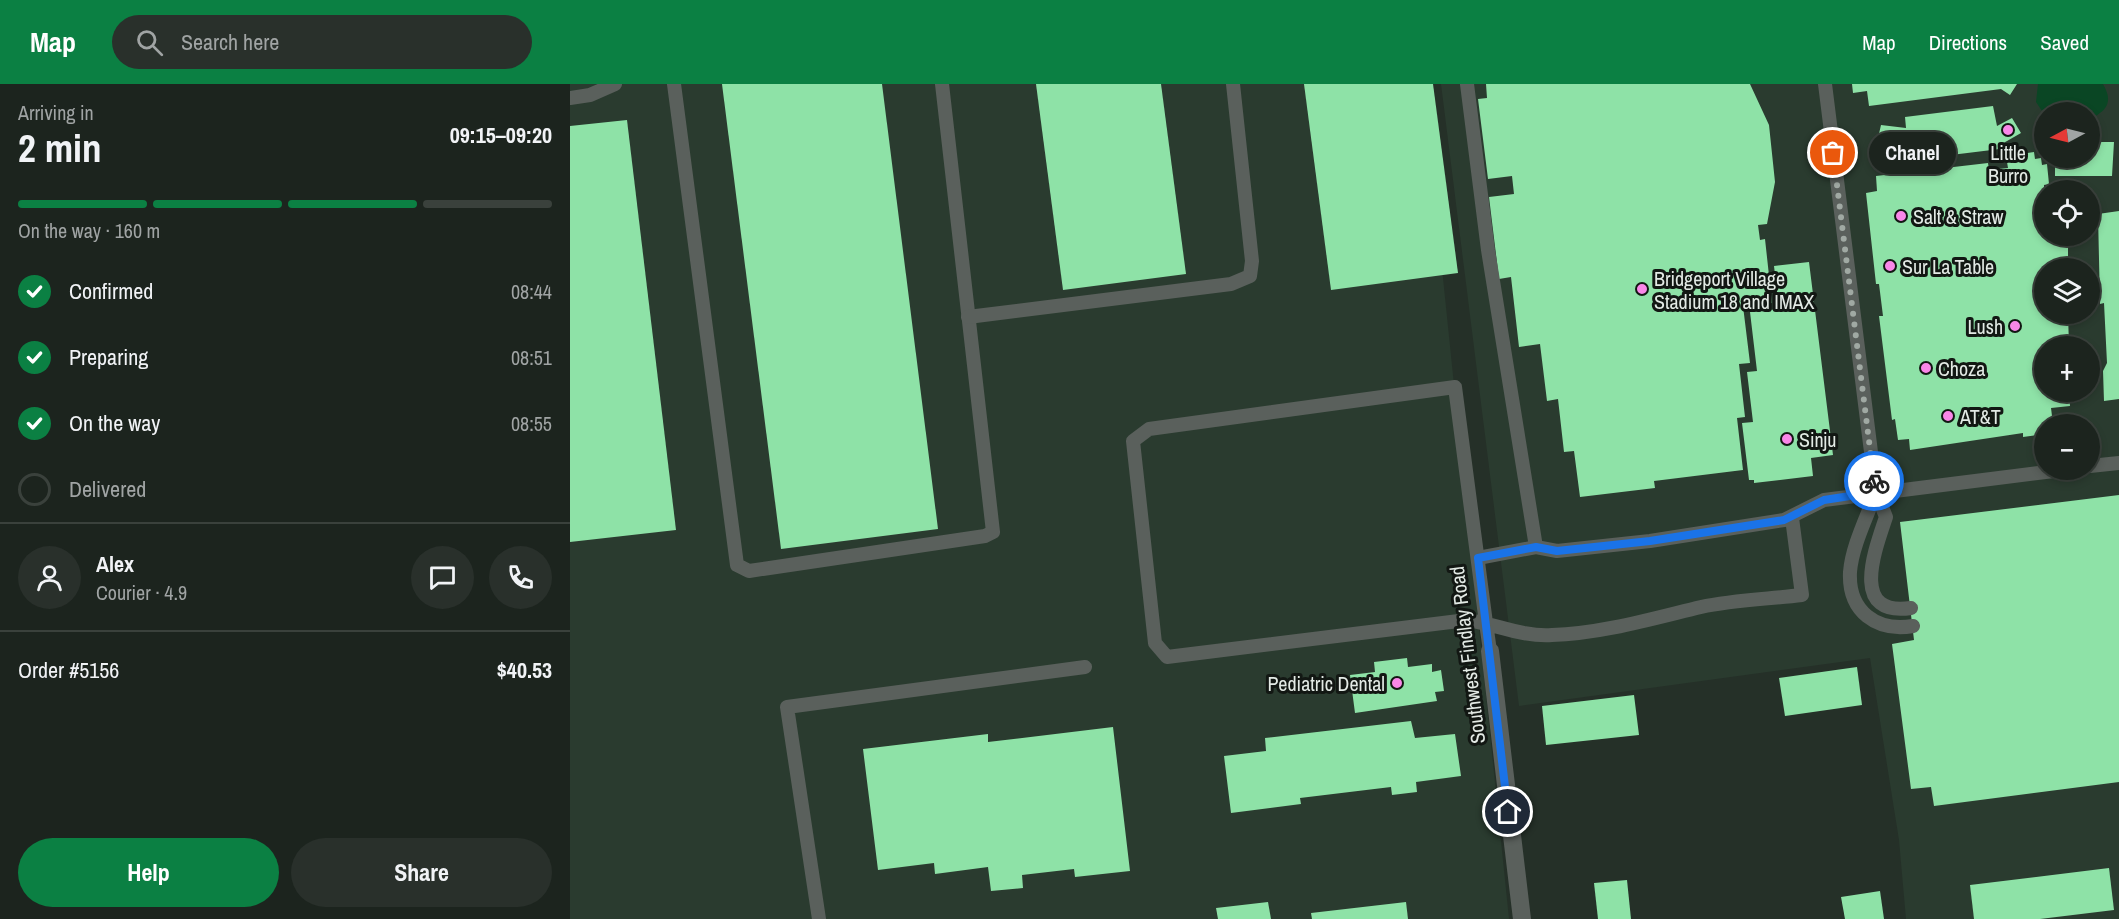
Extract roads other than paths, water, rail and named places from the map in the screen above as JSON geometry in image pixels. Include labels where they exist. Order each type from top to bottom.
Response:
[{"type":"street","name":"Southwest Findlay Road","points":[[1490,651],[1522,919]]},
{"type":"lane","points":[[570,98],[590,95],[615,84]]},
{"type":"lane","points":[[674,84],[735,553],[737,565],[749,571],[973,538],[993,532],[942,84]]},
{"type":"lane","points":[[968,317],[1231,284],[1250,276],[1252,261],[1233,84]]},
{"type":"lane","points":[[1467,84],[1488,250],[1536,547]]},
{"type":"lane","points":[[1825,84],[1876,492],[1886,517],[1873,556],[1870,581],[1874,594],[1891,610],[1911,608]]},
{"type":"lane","name":"Southwest Findlay Road","points":[[1486,623],[1467,620],[1167,657],[1155,643],[1133,441],[1138,434],[1149,429],[1455,387],[1490,651]]},
{"type":"lane","points":[[2100,465],[2119,463]]},
{"type":"lane","points":[[1478,558],[1536,547],[1557,551],[1592,548],[1792,518],[1824,500],[2034,473]]},
{"type":"lane","points":[[1876,492],[1850,572],[1852,588],[1857,602],[1874,622],[1887,627],[1913,626]]},
{"type":"lane","points":[[1486,623],[1521,633],[1552,636],[1659,618],[1703,607],[1802,595],[1792,518]]},
{"type":"lane","points":[[819,919],[787,707],[1084,668]]},
{"type":"place","name":"Little Burro","points":[[2008,130]]},
{"type":"place","name":"Chanel","points":[[1833,153]]},
{"type":"place","name":"Salt & Straw","points":[[1901,216]]},
{"type":"place","name":"Sur La Table","points":[[1890,266]]},
{"type":"place","name":"Bridgeport Village Stadium 18 and IMAX","points":[[1642,289]]},
{"type":"place","name":"Lush","points":[[2015,326]]},
{"type":"place","name":"Choza","points":[[1926,368]]},
{"type":"place","name":"AT&T","points":[[1948,416]]},
{"type":"place","name":"Sinju","points":[[1787,439]]},
{"type":"place","name":"Pediatric Dental","points":[[1397,683]]}]
